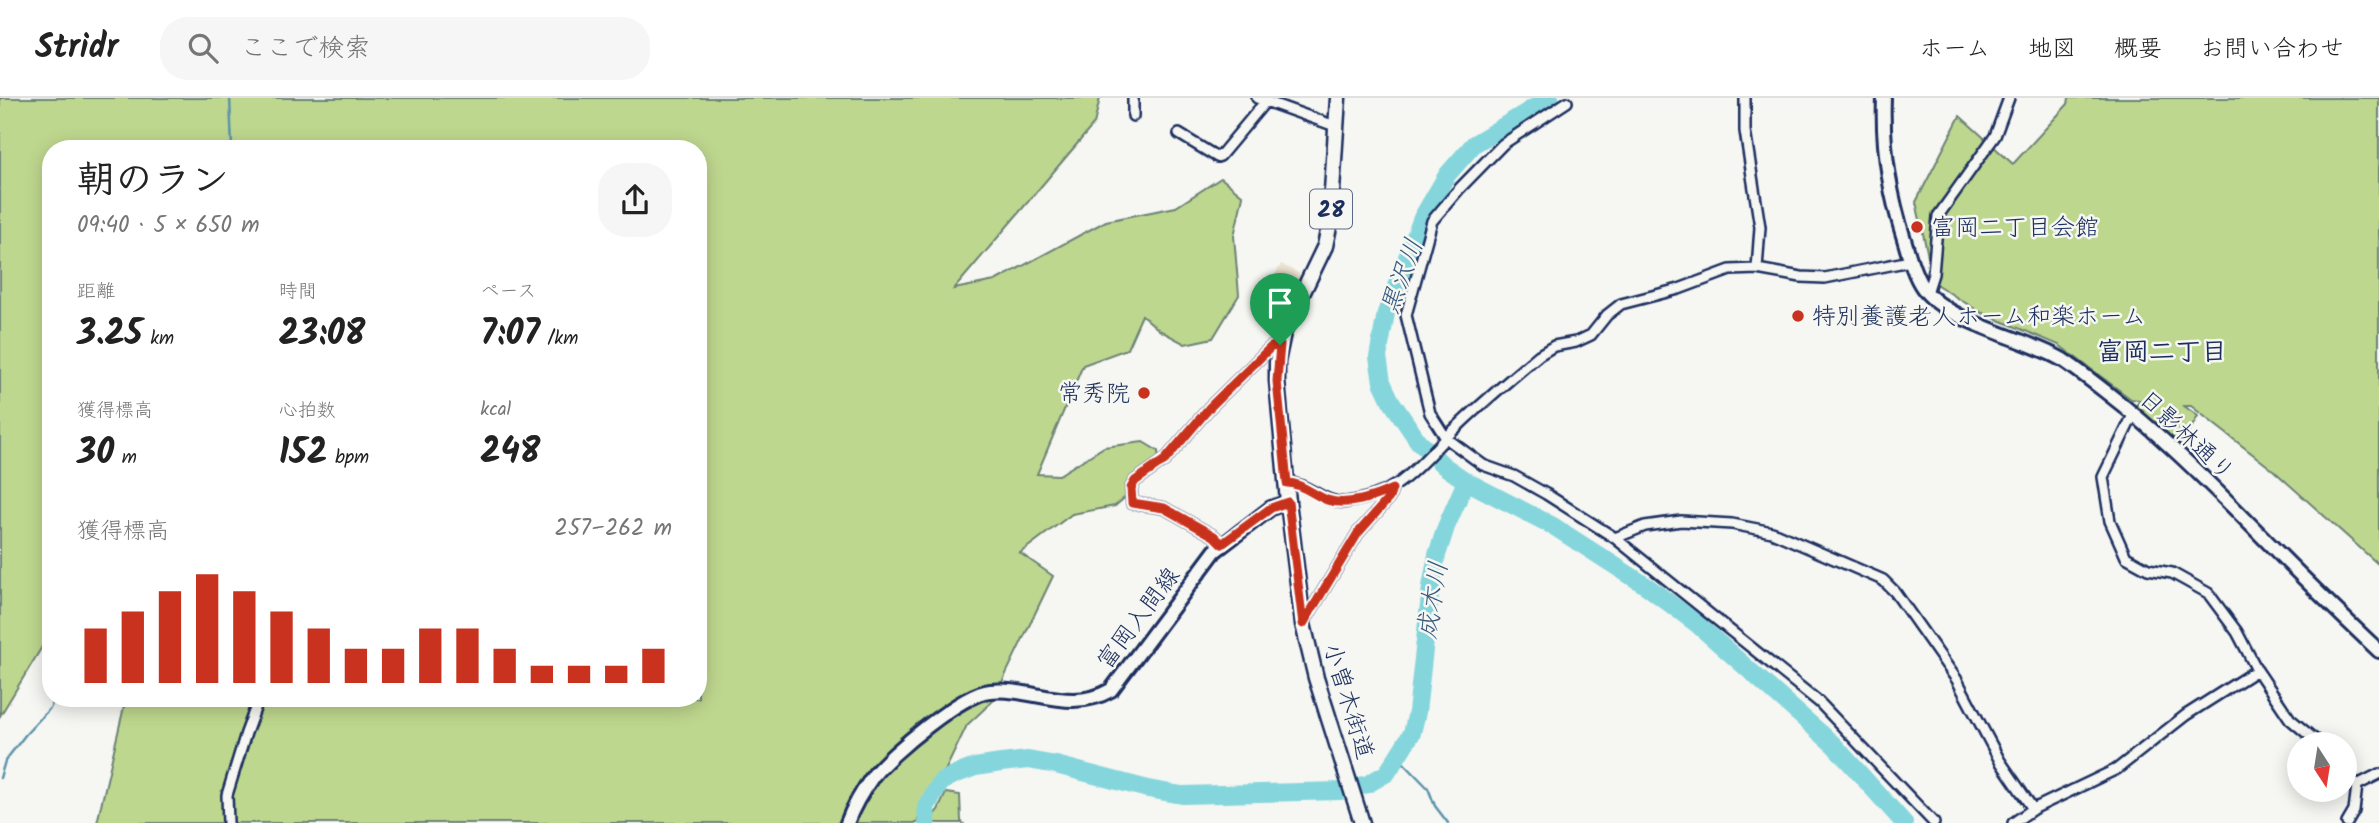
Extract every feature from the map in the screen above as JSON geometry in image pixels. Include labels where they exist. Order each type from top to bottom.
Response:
[{"type":"main road","name":"小曽木街道","points":[[1338,98],[1332,201],[1325,246],[1318,265],[1287,323],[1280,345],[1277,381],[1303,624],[1316,678],[1362,822]]},
{"type":"street","points":[[1133,98],[1133,116]]},
{"type":"street","points":[[1745,98],[1745,131],[1760,227],[1757,269]]},
{"type":"street","name":"日影林通り","points":[[1884,98],[1883,141],[1892,201],[1910,261],[1927,293],[1951,311],[1974,323],[2063,360],[2134,413],[2174,447],[2316,592],[2379,651]]},
{"type":"street","points":[[1927,293],[1933,274],[1938,216],[1995,136],[2009,98]]},
{"type":"street","points":[[1179,134],[1217,157],[1220,156],[1261,100],[1335,126]]},
{"type":"street","points":[[1567,102],[1503,144],[1432,221],[1406,315],[1430,413],[1446,438],[1483,465],[1514,476],[1615,538],[1811,694],[1934,823]]},
{"type":"street","points":[[1287,483],[1294,483],[1328,500],[1342,502],[1392,489],[1423,464],[1446,438],[1539,355],[1554,346],[1576,342],[1591,335],[1621,303],[1679,289],[1730,270],[1757,269],[1801,277],[1825,278],[1910,261]]},
{"type":"street","points":[[1222,544],[1214,536],[1164,508],[1132,503],[1131,488],[1135,481],[1165,460],[1210,407],[1271,347],[1280,345]]},
{"type":"street","points":[[2134,413],[2103,477],[2110,521],[2126,557],[2148,569],[2172,573],[2207,593],[2237,632],[2257,670],[2290,719],[2306,732]]},
{"type":"street","points":[[1303,624],[1358,533],[1389,498],[1392,489]]},
{"type":"street","name":"富岡入間線","points":[[847,823],[872,777],[883,764],[913,738],[977,694],[999,690],[1072,701],[1099,696],[1111,690],[1222,544],[1271,508],[1288,502]]},
{"type":"street","points":[[1615,538],[1644,526],[1681,521],[1732,524],[1772,532],[1883,580],[1895,592],[1951,671],[2000,761],[2033,809]]},
{"type":"street","points":[[2013,823],[2033,809],[2117,769],[2186,715],[2257,670]]},
{"type":"street","points":[[228,823],[227,794],[256,707]]},
{"type":"street","points":[[2357,785],[2379,774]]},
{"type":"street","points":[[2347,823],[2354,811],[2355,802]]},
{"type":"shaded area","points":[[1281,264],[1304,276],[1282,316],[1259,304]]},
{"type":"green space","points":[[0,98],[1100,98],[1094,124],[954,289],[995,281],[1106,221],[1176,207],[1221,178],[1243,196],[1234,236],[1239,295],[1213,338],[1185,344],[1159,330],[1142,315],[1127,349],[1083,365],[1037,474],[1059,475],[1104,447],[1143,442],[1158,451],[1159,468],[1115,506],[1072,514],[1020,553],[1053,576],[993,701],[967,725],[946,769],[921,802],[918,823],[97,823],[124,707],[707,707],[707,140],[42,140],[42,647],[0,716]]},
{"type":"green space","points":[[2069,98],[2379,98],[2379,565],[2273,470],[2191,406],[2184,406],[2198,416],[2181,446],[2135,407],[2140,400],[2131,399],[2059,345],[1980,312],[1934,283],[1916,202],[1960,116],[2013,164],[2068,104]]},
{"type":"green space","points":[[946,793],[960,795],[963,823],[927,823],[938,810]]},
{"type":"waterway","points":[[230,98],[232,140]]},
{"type":"waterway","name":"成木川","points":[[1550,98],[1474,144],[1447,175],[1422,218],[1386,313],[1378,357],[1382,382],[1391,401],[1418,441],[1444,466],[1466,481],[1553,526],[1648,587],[1697,624],[1834,745],[1904,823]]},
{"type":"waterway","name":"成木川","points":[[927,823],[926,807],[941,782],[975,767],[1028,760],[1182,795],[1340,791],[1368,784],[1387,773],[1412,733],[1437,555],[1466,481]]},
{"type":"waterway","points":[[0,778],[5,761],[51,707]]},
{"type":"waterway","points":[[1398,757],[1428,788],[1435,806],[1448,823]]},
{"type":"place","name":"富岡二丁目会館","points":[[1917,227]]},
{"type":"place","name":"特別養護老人ホーム和楽ホーム","points":[[1798,316]]},
{"type":"place","name":"常秀院","points":[[1144,393]]},
{"type":"district","name":"富岡二丁目","points":[[2162,351]]},
{"type":"route","points":[[1280,345],[1277,381],[1287,483],[1294,483],[1334,502],[1349,502],[1392,489],[1389,498],[1358,533],[1303,624],[1288,502],[1277,504],[1222,544],[1214,536],[1164,508],[1132,503],[1131,488],[1135,481],[1165,460],[1210,407],[1271,347],[1280,345]]},
{"type":"water label","name":"黒沢川","points":[[1401,276]]}]
